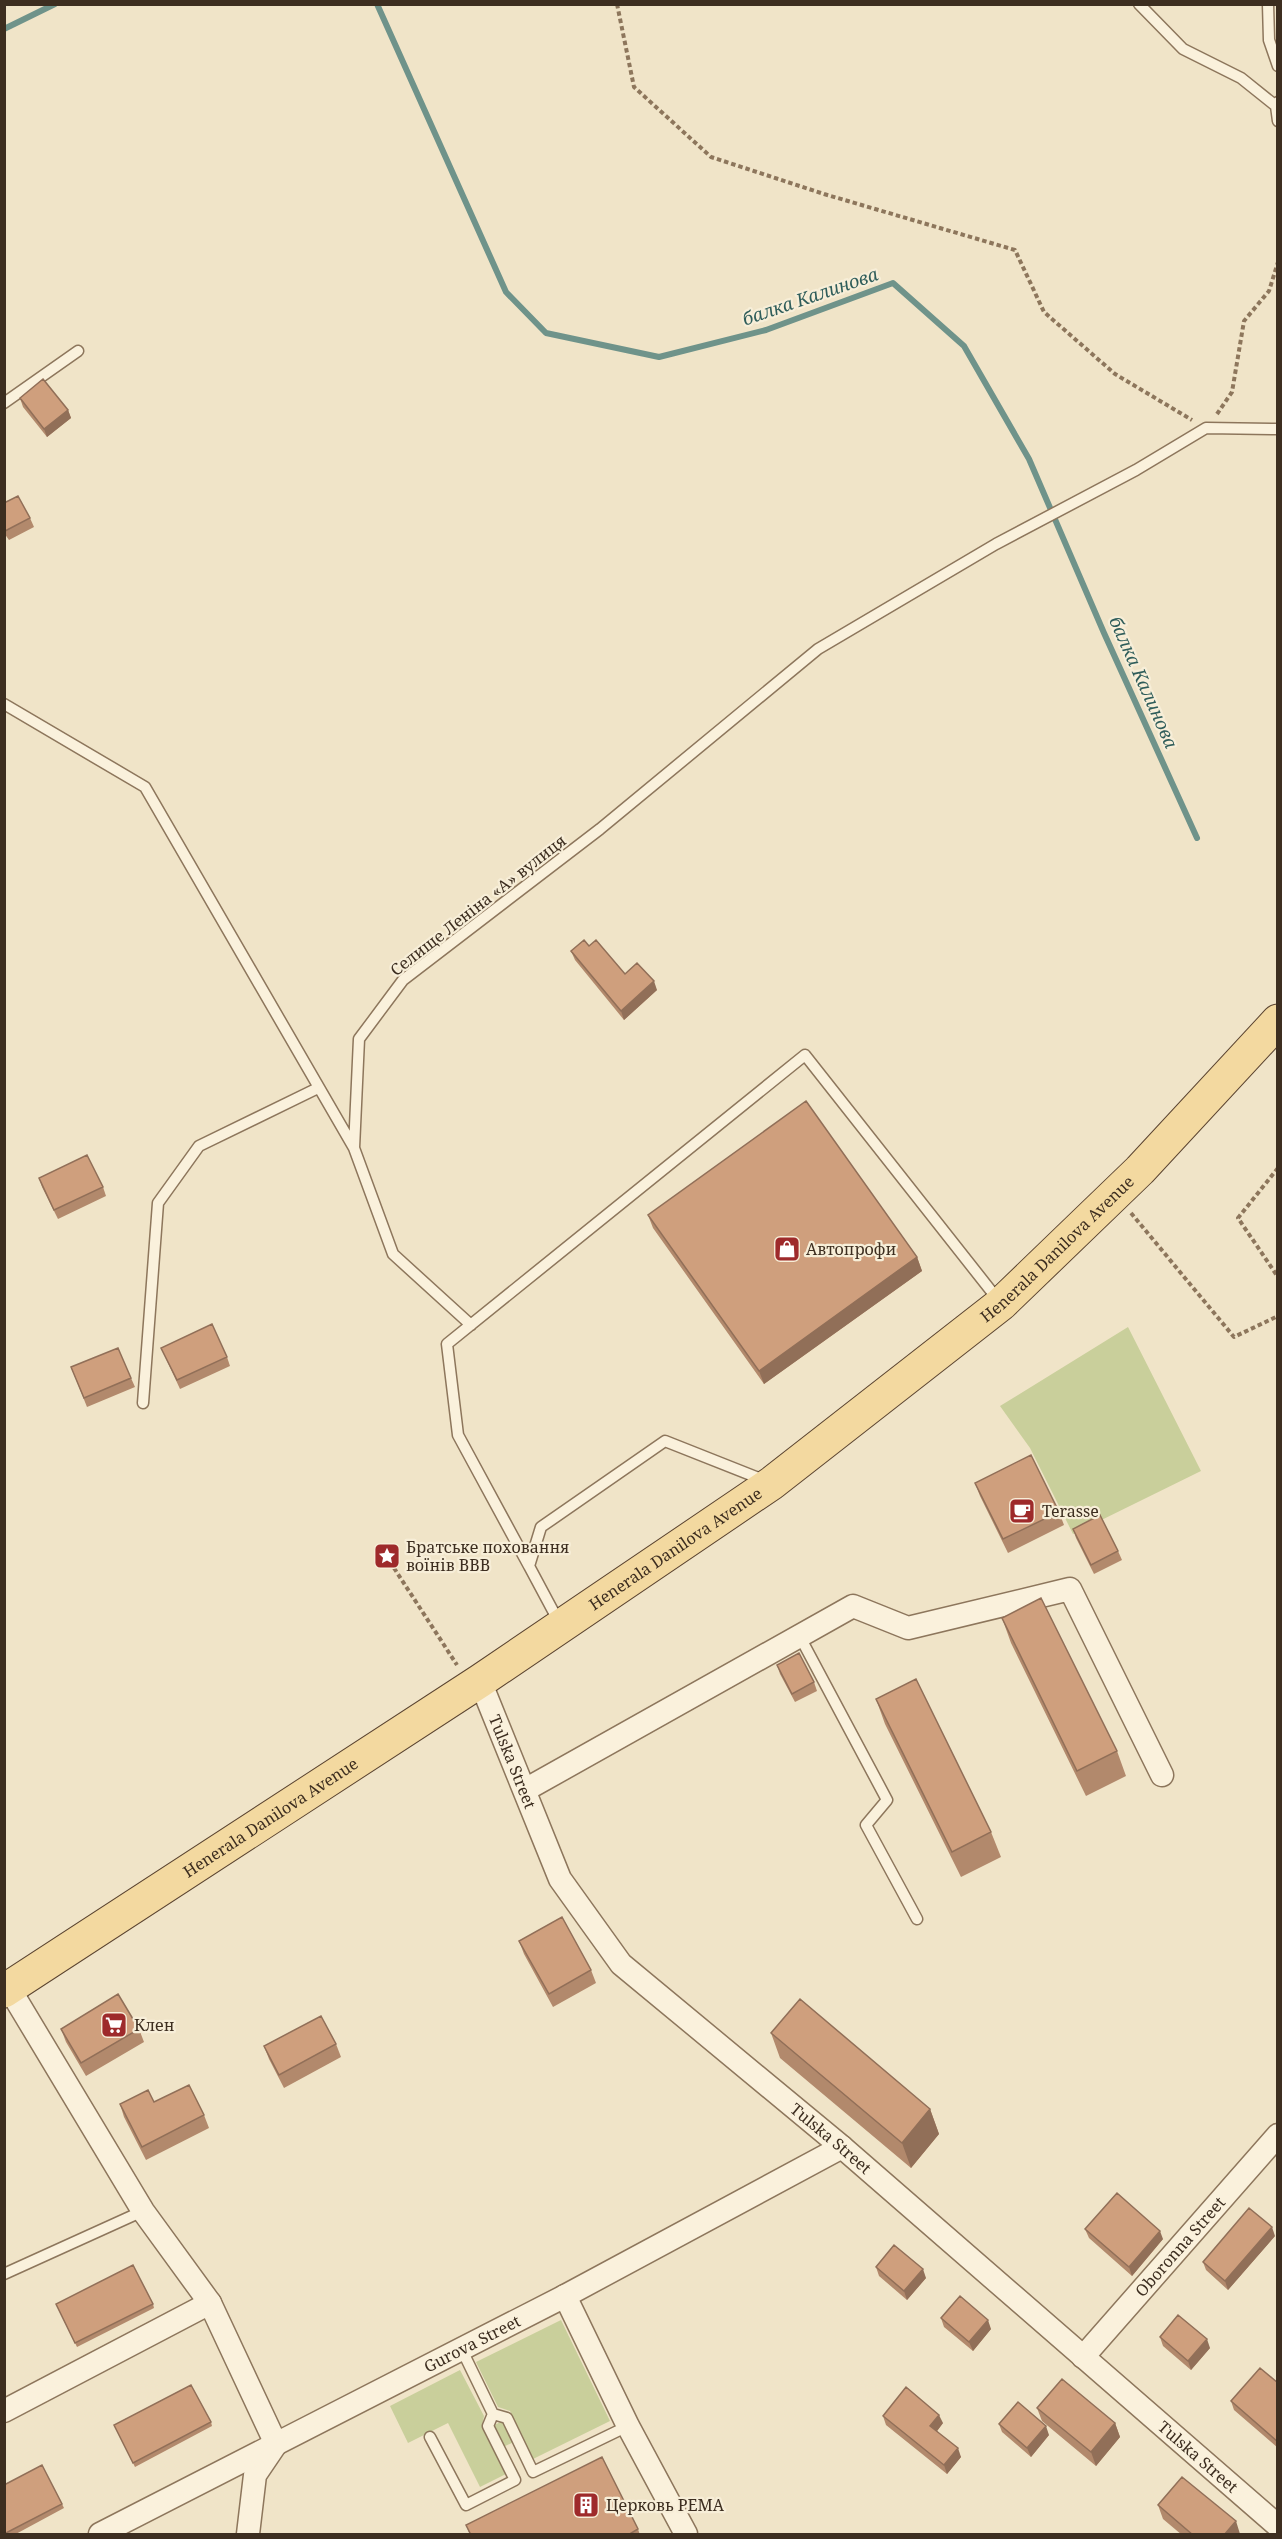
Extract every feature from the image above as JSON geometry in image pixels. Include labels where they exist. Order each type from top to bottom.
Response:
[{"type":"main road","name":"Henerala Danilova Avenue","points":[[7,1989],[476,1684],[772,1483],[1001,1304],[1115,1194],[1278,1021]]},
{"type":"street","points":[[525,1791],[853,1606],[908,1628],[1070,1589],[1162,1775]]},
{"type":"street","name":"Tulska Street","points":[[476,1684],[525,1791],[560,1879],[621,1964],[842,2147],[1278,2526]]},
{"type":"street","points":[[7,1989],[143,2211],[210,2303],[276,2444],[255,2475],[248,2535]]},
{"type":"street","name":"Oboronna Street","points":[[1083,2357],[1278,2135]]},
{"type":"street","name":"Gurova Street","points":[[100,2535],[565,2296],[842,2147]]},
{"type":"street","points":[[565,2296],[628,2426],[686,2535]]},
{"type":"street","points":[[4,2411],[210,2303]]},
{"type":"lane","points":[[1139,4],[1183,49],[1241,78],[1277,104],[1278,121]]},
{"type":"lane","points":[[1268,4],[1269,40],[1278,66]]},
{"type":"lane","points":[[4,403],[78,351]]},
{"type":"lane","points":[[1206,428],[1278,429]]},
{"type":"lane","name":"Селище Леніна «А» вулиця","points":[[354,1148],[359,1039],[403,980],[600,828],[818,649],[996,544],[1136,470],[1206,428]]},
{"type":"lane","points":[[4,704],[145,787],[354,1148],[393,1254],[471,1325]]},
{"type":"lane","points":[[562,1626],[458,1435],[447,1344],[805,1055],[1001,1304]]},
{"type":"lane","points":[[143,1403],[158,1203],[199,1146],[318,1088]]},
{"type":"lane","points":[[530,1566],[541,1527],[665,1441],[772,1483]]},
{"type":"lane","points":[[798,1635],[887,1800],[866,1825],[917,1919]]},
{"type":"lane","points":[[4,2274],[143,2211]]},
{"type":"lane","points":[[461,2348],[493,2414],[507,2418],[533,2472],[628,2426]]},
{"type":"lane","points":[[430,2437],[466,2505],[515,2480],[488,2426],[493,2414]]},
{"type":"path","points":[[617,4],[634,87],[711,157],[824,194],[1015,250],[1044,312],[1115,374],[1206,428],[1232,392],[1244,321],[1269,291],[1278,262]]},
{"type":"path","points":[[1278,1168],[1238,1218],[1278,1277]]},
{"type":"path","points":[[1115,1194],[1234,1337],[1278,1316]]},
{"type":"path","points":[[394,1568],[476,1684]]},
{"type":"green space","points":[[1128,1327],[1201,1471],[1073,1534],[1030,1448],[1000,1406]]},
{"type":"green space","points":[[561,2320],[610,2421],[533,2459],[510,2411],[498,2407],[476,2362]]},
{"type":"green space","points":[[460,2370],[484,2416],[482,2426],[506,2474],[480,2487],[448,2423],[408,2443],[390,2406]]},
{"type":"green space","points":[[504,2420],[514,2442],[501,2448],[491,2427]]},
{"type":"building","points":[[43,379],[68,410],[44,429],[20,398]]},
{"type":"building","points":[[18,496],[30,518],[5,531],[4,503]]},
{"type":"building","points":[[584,940],[589,946],[596,940],[625,974],[637,963],[654,981],[621,1011],[571,951]]},
{"type":"building","name":"Автопрофи","points":[[806,1101],[917,1257],[759,1371],[648,1215]]},
{"type":"building","points":[[87,1155],[103,1187],[54,1210],[39,1178]]},
{"type":"building","points":[[212,1324],[227,1357],[177,1380],[161,1348]]},
{"type":"building","points":[[118,1348],[131,1378],[84,1398],[71,1367]]},
{"type":"building","name":"Terasse","points":[[1031,1455],[1059,1512],[1003,1539],[975,1483]]},
{"type":"building","points":[[1100,1515],[1118,1551],[1091,1565],[1073,1529]]},
{"type":"building","points":[[1041,1598],[1117,1751],[1077,1771],[1002,1618]]},
{"type":"building","points":[[799,1653],[814,1682],[792,1694],[777,1665]]},
{"type":"building","points":[[916,1679],[991,1832],[952,1852],[876,1699]]},
{"type":"building","points":[[562,1917],[591,1970],[549,1994],[519,1941]]},
{"type":"building","name":"Клен","points":[[118,1994],[139,2029],[81,2063],[61,2029]]},
{"type":"building","points":[[800,1999],[930,2109],[902,2143],[771,2033]]},
{"type":"building","points":[[321,2016],[336,2044],[279,2075],[264,2046]]},
{"type":"building","points":[[189,2085],[204,2115],[142,2147],[120,2104],[148,2090],[154,2102]]},
{"type":"building","points":[[1117,2193],[1160,2231],[1129,2267],[1085,2229]]},
{"type":"building","points":[[1249,2208],[1272,2227],[1225,2281],[1203,2262]]},
{"type":"building","points":[[894,2245],[923,2269],[904,2291],[876,2267]]},
{"type":"building","points":[[133,2265],[153,2304],[75,2343],[56,2304]]},
{"type":"building","points":[[960,2296],[988,2320],[969,2342],[941,2318]]},
{"type":"building","points":[[1178,2315],[1207,2339],[1188,2361],[1160,2337]]},
{"type":"building","points":[[1260,2368],[1278,2383],[1278,2442],[1231,2401]]},
{"type":"building","points":[[1062,2379],[1115,2423],[1091,2452],[1037,2408]]},
{"type":"building","points":[[191,2385],[211,2422],[133,2463],[114,2425]]},
{"type":"building","points":[[906,2387],[939,2415],[930,2426],[958,2448],[944,2465],[883,2416]]},
{"type":"building","points":[[1018,2402],[1046,2426],[1027,2448],[999,2424]]},
{"type":"building","points":[[602,2457],[638,2529],[628,2535],[471,2535],[466,2525]]},
{"type":"building","points":[[42,2465],[62,2504],[4,2534],[4,2485]]},
{"type":"building","points":[[1182,2477],[1236,2521],[1224,2535],[1193,2535],[1158,2505]]},
{"type":"waterway","points":[[4,29],[55,4]]},
{"type":"waterway","name":"балка Калинова","points":[[377,4],[506,292],[546,333],[659,357],[766,330],[893,283],[964,346],[1029,459],[1104,633],[1197,838]]},
{"type":"place","name":"Автопрофи","points":[[787,1249]]},
{"type":"place","name":"Terasse","points":[[1022,1511]]},
{"type":"place","name":"Братське поховання воїнів ВВВ","points":[[387,1556]]},
{"type":"place","name":"Клен","points":[[114,2025]]},
{"type":"place","name":"Церковь РЕМА","points":[[586,2505]]}]
